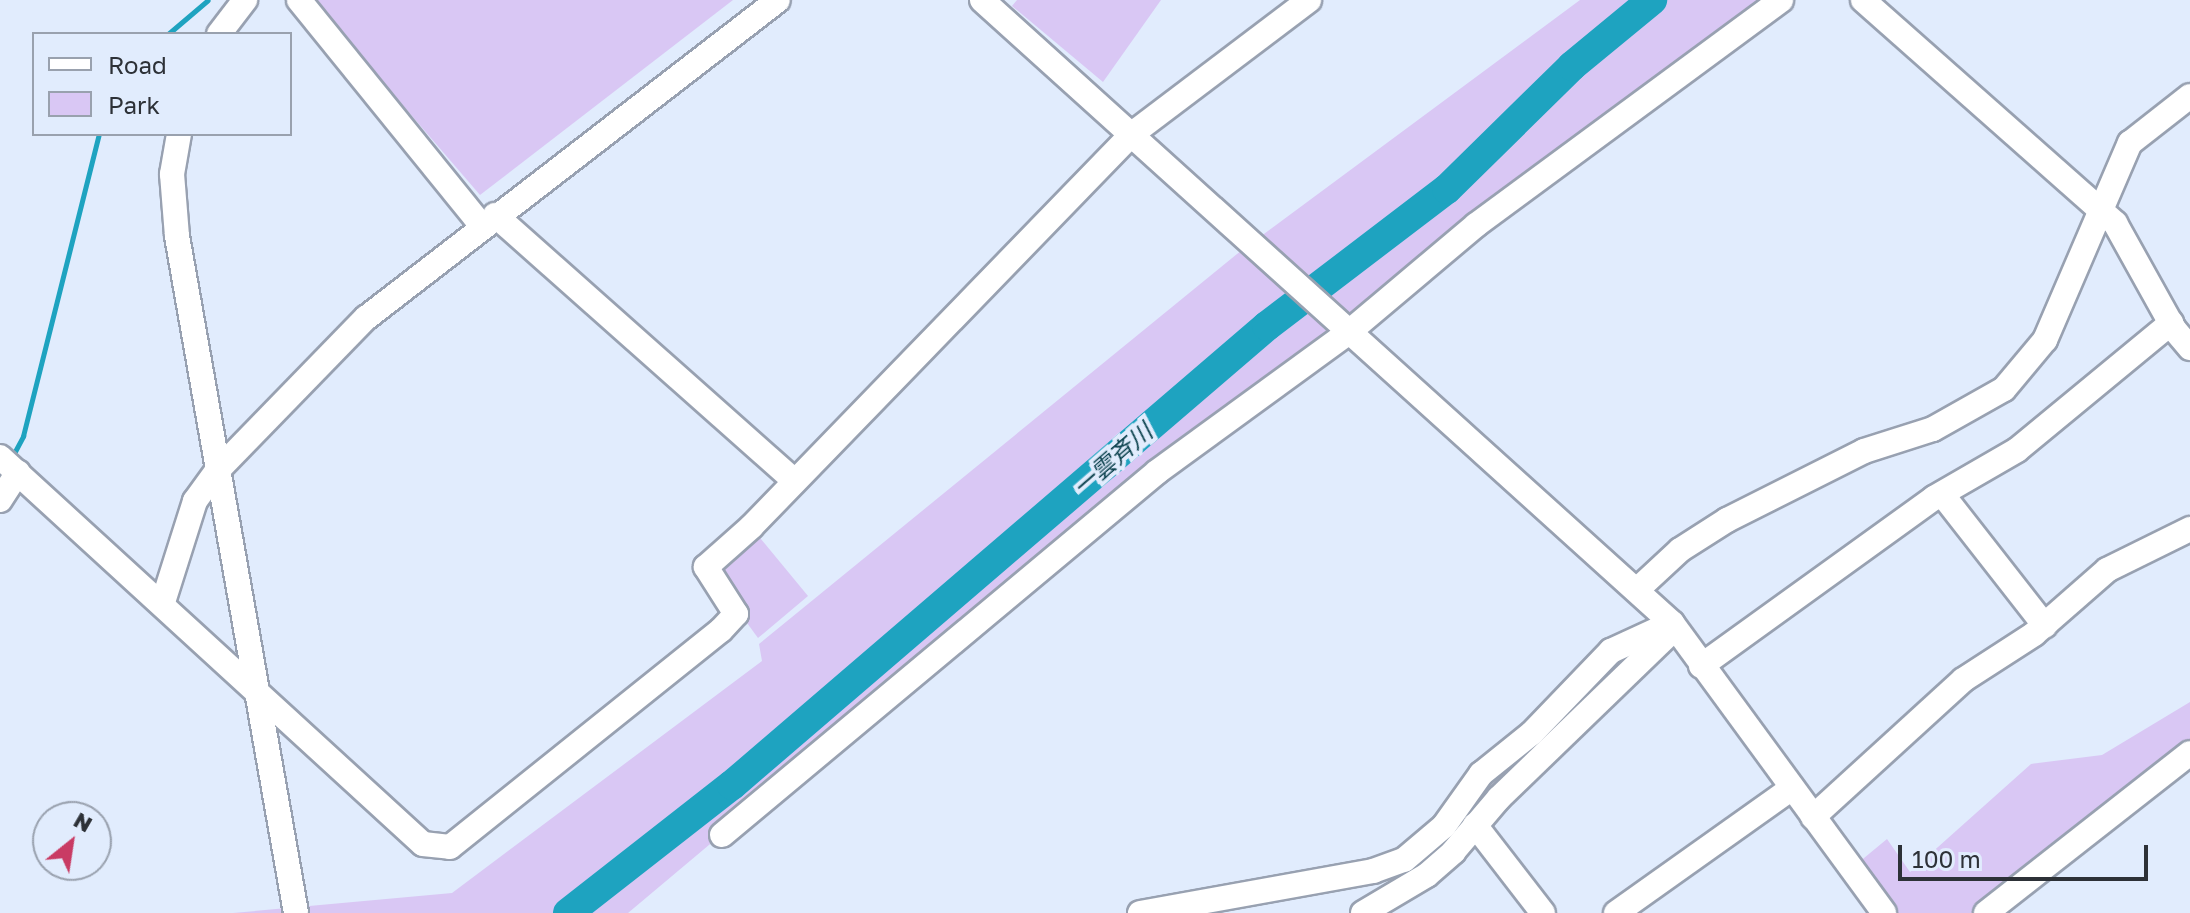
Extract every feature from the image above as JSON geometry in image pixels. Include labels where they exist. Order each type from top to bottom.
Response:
[{"type":"street","points":[[221,32],[245,0]]},
{"type":"street","points":[[299,0],[489,221],[793,480]]},
{"type":"street","points":[[163,602],[195,501],[217,471],[366,318],[778,0]]},
{"type":"street","points":[[982,0],[1638,589],[1673,626],[1884,913]]},
{"type":"street","points":[[0,500],[9,464],[163,602],[423,844],[450,847],[736,614],[706,567],[1132,134],[1309,0]]},
{"type":"street","points":[[722,835],[1157,472],[1349,332],[1476,225],[1781,0]]},
{"type":"street","points":[[1701,666],[1942,494],[2017,450],[2182,331],[2115,223],[1863,0]]},
{"type":"street","points":[[1638,589],[1680,550],[1727,520],[1864,451],[1933,429],[2004,389],[2045,340],[2130,143],[2190,96]]},
{"type":"street","points":[[179,136],[172,174],[177,236],[294,905]]},
{"type":"street","points":[[1942,494],[2045,626]]},
{"type":"street","points":[[1813,817],[1963,680],[2045,626],[2107,570],[2190,529]]},
{"type":"street","points":[[1363,913],[1427,875],[1673,626]]},
{"type":"street","points":[[1140,913],[1373,871],[1404,860],[1444,826],[1481,774],[1532,733],[1611,651],[1673,626]]},
{"type":"street","points":[[1986,913],[2190,753]]},
{"type":"street","points":[[1616,913],[1792,788]]},
{"type":"street","points":[[1475,825],[1543,913]]},
{"type":"green space","points":[[312,0],[733,0],[480,195]]},
{"type":"green space","points":[[1017,0],[1161,0],[1103,82],[1012,6]]},
{"type":"green space","points":[[1580,0],[1775,0],[892,691],[628,913],[233,913],[452,893],[762,661],[759,644],[1237,254]]},
{"type":"green space","points":[[751,527],[808,596],[758,638],[706,567]]},
{"type":"green space","points":[[2190,702],[2190,748],[1973,913],[1896,913],[1858,863],[1887,839],[1910,872],[2031,764],[2102,755]]},
{"type":"waterway","points":[[170,32],[208,0]]},
{"type":"waterway","name":"一雲斉川","points":[[568,913],[732,785],[1267,326],[1447,189],[1572,66],[1652,0]]},
{"type":"waterway","points":[[12,457],[23,436],[98,136]]}]
